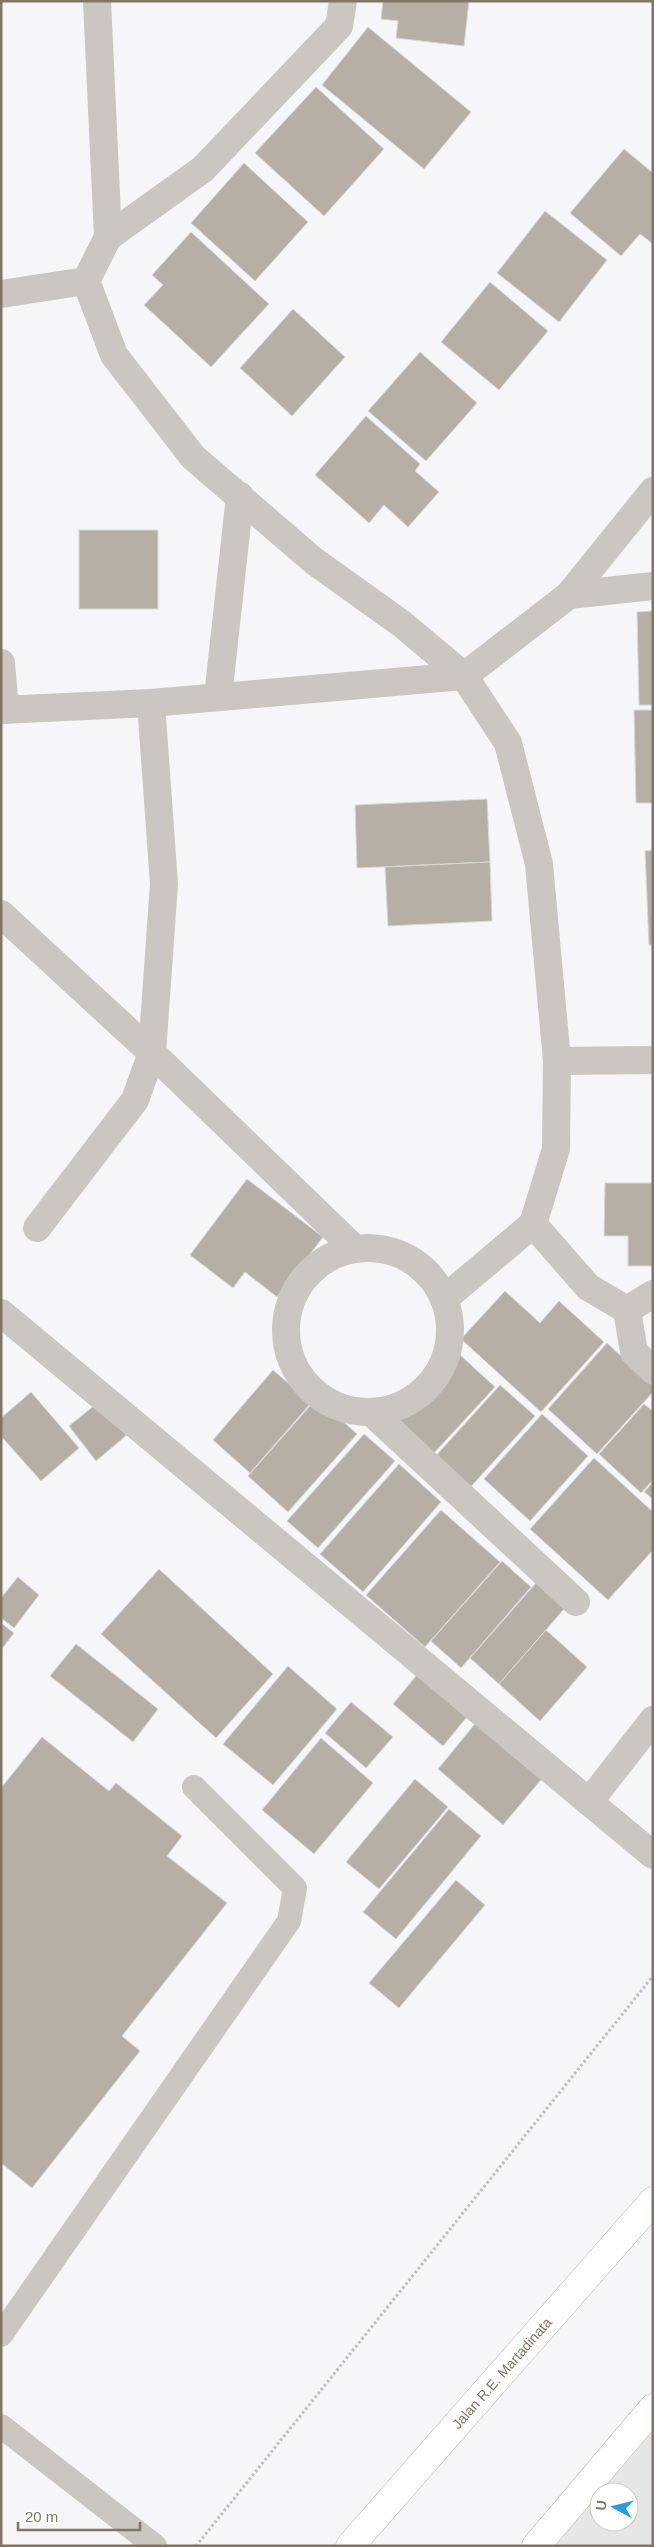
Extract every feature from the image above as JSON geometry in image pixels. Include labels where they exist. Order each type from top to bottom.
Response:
[{"type":"highway","name":"Jalan R.E. Martadinata","points":[[350,2546],[653,2201]]},
{"type":"highway","points":[[536,2546],[650,2415]]},
{"type":"street","points":[[97,1],[108,237]]},
{"type":"street","points":[[343,1],[339,26],[204,169],[108,237],[86,281],[114,355],[193,457],[314,561],[402,624],[464,676],[508,743],[539,864],[558,1061],[556,1149],[533,1224],[444,1299]]},
{"type":"street","points":[[1,294],[86,281]]},
{"type":"street","points":[[1,663],[3,710],[151,703],[464,676],[569,595],[653,491]]},
{"type":"street","points":[[218,697],[240,496]]},
{"type":"street","points":[[569,595],[653,586]]},
{"type":"street","points":[[37,1228],[135,1100],[152,1053],[164,884],[151,703]]},
{"type":"street","points":[[1,914],[152,1053],[354,1248]]},
{"type":"street","points":[[558,1061],[653,1060]]},
{"type":"street","points":[[533,1224],[588,1287],[626,1310],[634,1352],[653,1370]]},
{"type":"street","points":[[354,1248],[382,1249],[408,1258],[429,1276],[444,1299],[449,1324],[448,1350],[437,1374],[420,1394],[398,1407],[372,1413],[345,1410],[320,1397],[301,1378],[289,1353],[288,1344],[286,1325],[292,1298],[307,1275],[328,1258],[354,1248]]},
{"type":"street","points":[[626,1310],[653,1294]]},
{"type":"street","points":[[1,1313],[653,1855]]},
{"type":"street","points":[[372,1413],[576,1602]]},
{"type":"street","points":[[589,1802],[653,1720]]},
{"type":"lane","points":[[1,2335],[289,1921],[295,1888],[194,1787]]},
{"type":"lane","points":[[1,2426],[155,2546]]},
{"type":"path","points":[[196,2546],[653,1976]]},
{"type":"shaded area","points":[[653,2428],[653,2546],[555,2546],[589,2505],[589,2532],[639,2532],[639,2482],[608,2482]]},
{"type":"building","points":[[383,1],[469,1],[464,46],[396,38],[398,21],[381,19]]},
{"type":"building","points":[[368,27],[471,112],[424,169],[322,85]]},
{"type":"building","points":[[316,87],[384,149],[324,216],[255,153]]},
{"type":"building","points":[[624,149],[653,173],[653,244],[640,234],[621,256],[570,213]]},
{"type":"building","points":[[244,163],[308,222],[255,281],[191,223]]},
{"type":"building","points":[[545,211],[607,260],[559,322],[497,273]]},
{"type":"building","points":[[191,232],[269,304],[211,367],[144,305],[163,285],[152,275]]},
{"type":"building","points":[[490,282],[548,331],[499,390],[441,342]]},
{"type":"building","points":[[293,309],[345,357],[292,416],[240,368]]},
{"type":"building","points":[[420,352],[477,403],[426,461],[368,411]]},
{"type":"building","points":[[366,416],[420,464],[415,471],[439,492],[408,527],[384,505],[369,523],[315,475]]},
{"type":"building","points":[[79,530],[158,530],[158,609],[79,609]]},
{"type":"building","points":[[653,611],[653,705],[639,705],[637,612]]},
{"type":"building","points":[[634,710],[653,710],[653,803],[636,803]]},
{"type":"building","points":[[487,799],[490,862],[357,868],[355,805]]},
{"type":"building","points":[[653,850],[653,945],[649,945],[645,851]]},
{"type":"building","points":[[490,862],[492,921],[388,926],[385,867]]},
{"type":"building","points":[[247,1179],[323,1237],[277,1297],[245,1272],[233,1288],[190,1255]]},
{"type":"building","points":[[605,1183],[653,1183],[653,1266],[628,1266],[628,1236],[604,1236]]},
{"type":"building","points":[[505,1291],[540,1323],[559,1301],[604,1342],[541,1412],[461,1339]]},
{"type":"building","points":[[607,1343],[653,1386],[653,1392],[597,1454],[548,1409]]},
{"type":"building","points":[[459,1354],[495,1387],[434,1453],[399,1421]]},
{"type":"building","points":[[273,1370],[311,1403],[250,1473],[213,1440]]},
{"type":"building","points":[[500,1385],[535,1416],[467,1491],[432,1460]]},
{"type":"building","points":[[31,1392],[79,1448],[41,1481],[1,1436],[1,1418]]},
{"type":"building","points":[[317,1398],[357,1434],[288,1512],[248,1476]]},
{"type":"building","points":[[101,1400],[128,1434],[96,1461],[69,1426]]},
{"type":"building","points":[[644,1404],[653,1411],[653,1480],[641,1493],[599,1454]]},
{"type":"building","points":[[542,1414],[588,1456],[530,1521],[484,1479]]},
{"type":"building","points":[[364,1434],[395,1461],[318,1548],[287,1521]]},
{"type":"building","points":[[594,1458],[653,1512],[653,1550],[608,1600],[530,1529]]},
{"type":"building","points":[[399,1464],[441,1502],[363,1592],[320,1554]]},
{"type":"building","points":[[653,1482],[653,1499],[644,1492]]},
{"type":"building","points":[[441,1510],[500,1562],[425,1647],[366,1595]]},
{"type":"building","points":[[502,1561],[531,1587],[461,1668],[431,1641]]},
{"type":"building","points":[[159,1569],[273,1674],[216,1738],[101,1634]]},
{"type":"building","points":[[18,1577],[39,1595],[14,1628],[1,1618],[1,1598]]},
{"type":"building","points":[[536,1583],[564,1609],[499,1684],[470,1658]]},
{"type":"building","points":[[1,1623],[14,1633],[1,1650]]},
{"type":"building","points":[[546,1630],[587,1667],[540,1721],[499,1684]]},
{"type":"building","points":[[76,1644],[158,1709],[133,1742],[50,1676]]},
{"type":"building","points":[[288,1666],[337,1709],[273,1785],[223,1744]]},
{"type":"building","points":[[421,1670],[471,1712],[443,1746],[393,1704]]},
{"type":"building","points":[[351,1702],[393,1737],[366,1768],[325,1733]]},
{"type":"building","points":[[479,1719],[545,1775],[503,1825],[438,1769]]},
{"type":"building","points":[[42,1737],[109,1791],[116,1783],[182,1836],[167,1856],[227,1903],[122,2036],[140,2051],[32,2188],[1,2163],[1,1788]]},
{"type":"building","points":[[321,1738],[373,1783],[314,1854],[262,1810]]},
{"type":"building","points":[[415,1779],[448,1807],[379,1889],[346,1862]]},
{"type":"building","points":[[449,1809],[481,1836],[396,1939],[363,1912]]},
{"type":"building","points":[[456,1880],[485,1905],[399,2008],[369,1983]]}]
